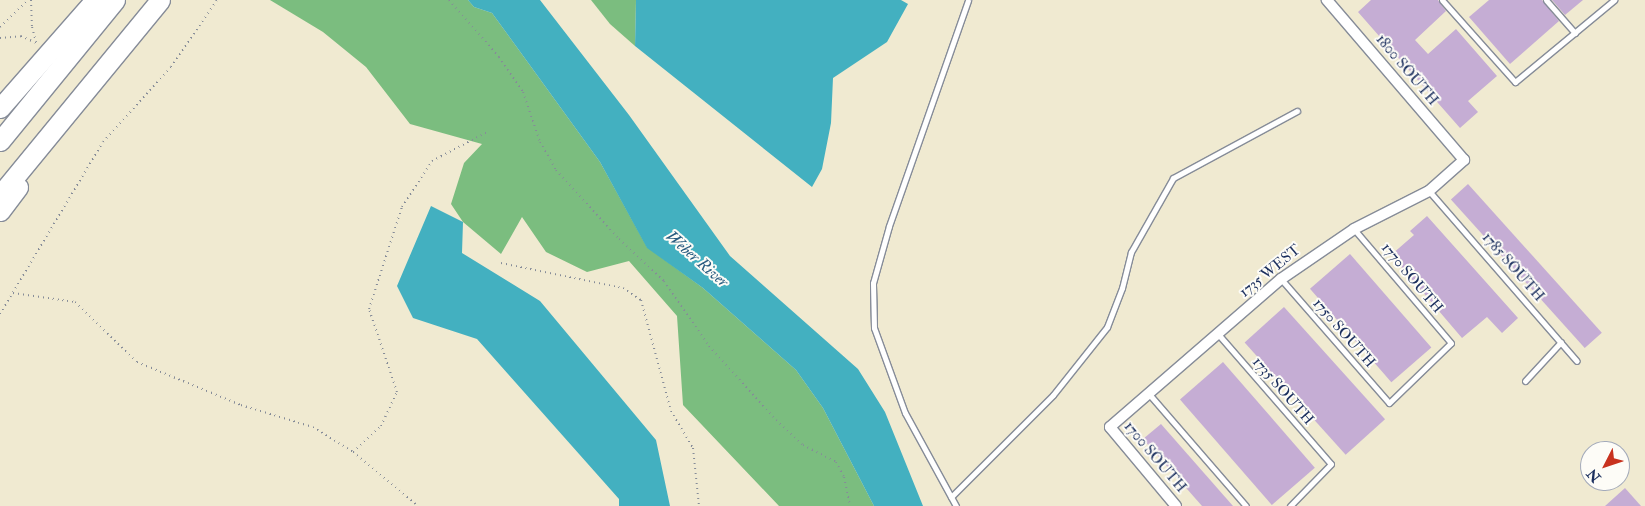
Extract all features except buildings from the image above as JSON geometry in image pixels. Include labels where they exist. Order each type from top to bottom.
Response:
[{"type":"highway","points":[[0,108],[43,48],[95,0]]},
{"type":"highway","points":[[0,141],[115,0]]},
{"type":"highway","points":[[0,195],[160,0]]},
{"type":"highway","points":[[0,212],[49,135]]},
{"type":"street","name":"1800 SOUTH","points":[[1331,1],[1464,160]]},
{"type":"street","name":"1735 WEST","points":[[1110,427],[1280,279],[1354,229],[1429,191],[1464,160]]},
{"type":"street","name":"1700 SOUTH","points":[[1110,427],[1176,506]]},
{"type":"lane","points":[[956,506],[905,413],[874,328],[873,283],[889,226],[968,0]]},
{"type":"lane","points":[[1442,0],[1515,82],[1614,0]]},
{"type":"lane","points":[[1546,0],[1575,33]]},
{"type":"lane","points":[[951,497],[1053,395],[1107,327],[1122,288],[1131,252],[1173,178],[1297,111]]},
{"type":"lane","name":"1785 SOUTH","points":[[1429,191],[1577,361]]},
{"type":"lane","name":"1770 SOUTH","points":[[1354,229],[1451,343],[1389,403]]},
{"type":"lane","name":"1750 SOUTH","points":[[1280,279],[1389,403]]},
{"type":"lane","name":"1735 SOUTH","points":[[1217,334],[1331,464],[1290,506]]},
{"type":"lane","points":[[1525,381],[1561,342]]},
{"type":"lane","points":[[1149,394],[1246,506]]},
{"type":"path","points":[[0,27],[30,0]]},
{"type":"path","points":[[30,0],[32,27],[43,48]]},
{"type":"path","points":[[0,314],[103,142],[176,62],[217,0]]},
{"type":"path","points":[[449,0],[499,56],[523,92],[540,142],[556,170],[620,239],[664,281],[709,346],[776,420],[802,444],[836,462],[844,476],[850,506]]},
{"type":"path","points":[[0,38],[21,36],[43,48]]},
{"type":"path","points":[[353,452],[381,426],[397,392],[369,309],[402,207],[432,161],[487,132]]},
{"type":"path","points":[[501,263],[623,288],[641,300],[671,411],[693,448],[699,506]]},
{"type":"path","points":[[13,293],[75,302],[137,362],[241,406],[313,427],[353,452],[418,506]]},
{"type":"green space","points":[[270,0],[468,0],[474,7],[492,13],[600,162],[647,247],[703,288],[796,370],[823,408],[874,506],[779,506],[683,405],[677,316],[629,261],[587,272],[546,252],[522,217],[501,254],[463,222],[451,204],[464,163],[482,144],[410,124],[366,67],[323,32]]},
{"type":"green space","points":[[591,0],[636,0],[635,46],[610,24]]},
{"type":"water","name":"Weber River","points":[[468,0],[540,0],[629,115],[730,256],[858,369],[885,412],[923,506],[874,506],[823,408],[796,370],[703,288],[647,248],[600,162],[492,13],[474,7]]},
{"type":"water","points":[[636,0],[901,0],[908,4],[887,42],[833,78],[831,123],[822,169],[812,187],[635,46]]},
{"type":"water","points":[[431,206],[463,222],[462,253],[540,301],[656,440],[670,506],[619,506],[619,499],[477,339],[413,318],[397,286]]}]
